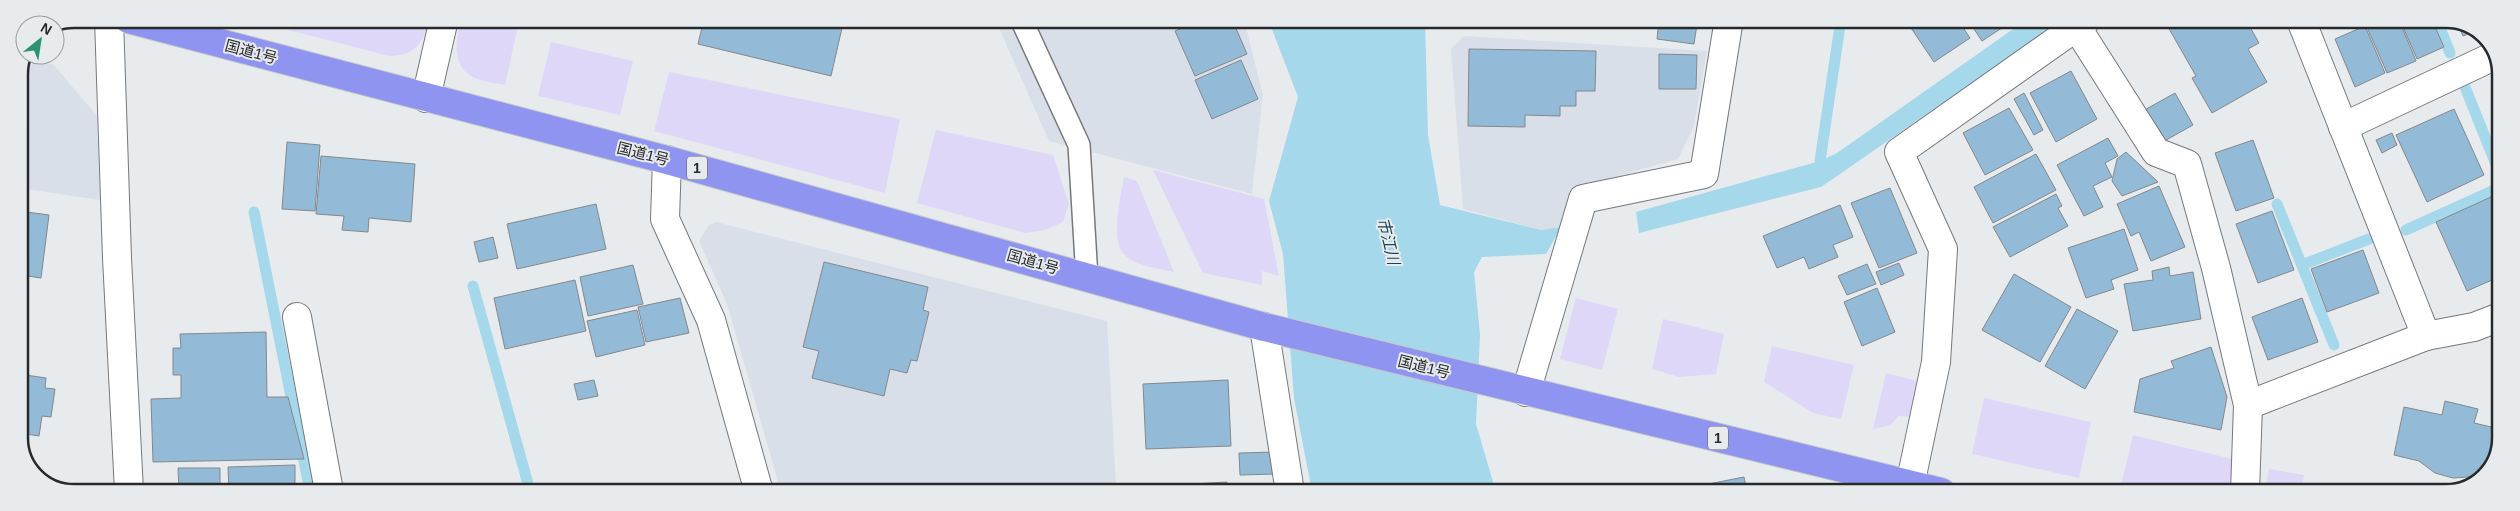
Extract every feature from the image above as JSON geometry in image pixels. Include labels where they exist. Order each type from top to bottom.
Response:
[{"type":"highway","name":"国道1号","points":[[162,28],[667,160],[1264,327],[1892,484]]},
{"type":"street","points":[[109,28],[117,258],[129,484]]},
{"type":"street","points":[[426,98],[442,28]]},
{"type":"street","points":[[1526,392],[1583,199],[1704,174],[1728,28]]},
{"type":"street","points":[[1909,484],[1936,362],[1943,250],[1899,152],[2074,28]]},
{"type":"street","points":[[2084,28],[2156,152],[2187,164],[2216,268],[2248,405],[2245,484]]},
{"type":"street","points":[[2304,28],[2426,336]]},
{"type":"street","points":[[2343,127],[2490,59]]},
{"type":"street","points":[[667,160],[665,219],[711,320],[757,484]]},
{"type":"street","points":[[297,317],[328,484]]},
{"type":"street","points":[[2248,405],[2426,336],[2474,327],[2492,320]]},
{"type":"street","points":[[1264,327],[1289,484]]},
{"type":"lane","points":[[1025,28],[1079,145],[1087,278]]},
{"type":"shaded area","points":[[281,28],[427,28],[421,41],[412,50],[389,56]]},
{"type":"shaded area","points":[[459,28],[507,28],[517,30],[505,85],[475,78],[467,73],[458,60]]},
{"type":"shaded area","points":[[999,28],[1246,28],[1263,95],[1252,194],[1049,141]]},
{"type":"shaded area","points":[[1464,36],[1707,51],[1694,126],[1678,159],[1570,190],[1561,227],[1541,230],[1463,209],[1451,49]]},
{"type":"shaded area","points":[[551,42],[633,61],[620,115],[538,96]]},
{"type":"shaded area","points":[[28,65],[54,65],[97,116],[100,200],[28,189]]},
{"type":"shaded area","points":[[669,72],[900,119],[885,193],[654,131]]},
{"type":"shaded area","points":[[936,130],[1053,155],[1069,204],[1063,222],[1045,230],[1025,233],[917,203]]},
{"type":"shaded area","points":[[1153,170],[1264,199],[1279,276],[1262,271],[1262,285],[1203,273]]},
{"type":"shaded area","points":[[1124,177],[1137,181],[1174,272],[1136,263],[1121,250],[1117,230]]},
{"type":"shaded area","points":[[716,222],[1107,321],[1116,484],[779,484],[727,304],[699,241],[709,225]]},
{"type":"shaded area","points":[[1576,298],[1618,309],[1602,370],[1560,359]]},
{"type":"shaded area","points":[[1663,319],[1724,334],[1716,374],[1679,377],[1652,369]]},
{"type":"shaded area","points":[[1772,346],[1854,365],[1841,419],[1813,413],[1764,382]]},
{"type":"shaded area","points":[[1886,373],[1922,382],[1914,417],[1898,416],[1891,425],[1873,429]]},
{"type":"shaded area","points":[[1984,398],[2091,422],[2079,478],[1972,454]]},
{"type":"shaded area","points":[[2133,435],[2236,460],[2229,484],[2121,484]]},
{"type":"shaded area","points":[[2269,469],[2304,475],[2302,484],[2266,484]]},
{"type":"water","name":"市江川","points":[[1271,28],[1425,28],[1428,135],[1440,205],[1541,230],[1561,227],[1546,254],[1482,257],[1474,272],[1480,335],[1476,424],[1494,484],[1310,484],[1294,398],[1283,254],[1269,201],[1298,97]]},
{"type":"water","points":[[2015,28],[2051,28],[1821,187],[1639,233],[1636,212],[1820,161],[1837,153]]},
{"type":"building","points":[[702,28],[842,28],[831,76],[698,44]]},
{"type":"building","points":[[1182,28],[1236,28],[1247,54],[1195,76],[1175,31]]},
{"type":"building","points":[[1658,28],[1696,28],[1694,44],[1657,39]]},
{"type":"building","points":[[1911,28],[1963,28],[1970,38],[1934,62]]},
{"type":"building","points":[[1973,28],[2002,28],[1982,41]]},
{"type":"building","points":[[2169,28],[2251,28],[2259,43],[2248,49],[2267,82],[2212,113],[2192,78],[2196,76]]},
{"type":"building","points":[[2360,28],[2366,28],[2385,73],[2355,87],[2335,39]]},
{"type":"building","points":[[2367,28],[2402,28],[2416,61],[2387,73]]},
{"type":"building","points":[[2403,28],[2436,28],[2444,47],[2417,59]]},
{"type":"building","points":[[2460,30],[2469,34],[2463,36]]},
{"type":"building","points":[[1469,49],[1596,51],[1595,91],[1576,91],[1576,106],[1560,106],[1560,116],[1525,115],[1525,127],[1468,126]]},
{"type":"building","points":[[1659,54],[1697,55],[1696,89],[1659,89]]},
{"type":"building","points":[[1241,60],[1258,99],[1212,119],[1195,80]]},
{"type":"building","points":[[2071,71],[2097,119],[2056,142],[2030,93]]},
{"type":"building","points":[[2024,93],[2043,130],[2034,135],[2014,99]]},
{"type":"building","points":[[2175,93],[2193,125],[2159,144],[2141,112]]},
{"type":"building","points":[[2009,108],[2033,150],[1985,175],[1963,133]]},
{"type":"building","points":[[2454,109],[2484,175],[2427,202],[2396,135]]},
{"type":"building","points":[[2392,133],[2397,145],[2382,153],[2376,140]]},
{"type":"building","points":[[2108,138],[2118,156],[2105,163],[2112,177],[2093,186],[2103,207],[2084,216],[2057,165]]},
{"type":"building","points":[[2253,140],[2274,198],[2236,211],[2215,153]]},
{"type":"building","points":[[287,142],[320,145],[315,211],[282,209]]},
{"type":"building","points":[[2126,152],[2158,182],[2122,196],[2112,181],[2117,159]]},
{"type":"building","points":[[2036,154],[2056,190],[1993,223],[1974,187]]},
{"type":"building","points":[[321,156],[415,164],[411,222],[369,218],[368,232],[342,230],[344,216],[316,214]]},
{"type":"building","points":[[2159,186],[2185,247],[2151,261],[2139,232],[2131,236],[2117,204]]},
{"type":"building","points":[[1890,188],[1917,253],[1879,268],[1851,203]]},
{"type":"building","points":[[2056,194],[2062,206],[2058,208],[2068,226],[2010,257],[1993,227]]},
{"type":"building","points":[[2491,197],[2492,280],[2467,291],[2436,222]]},
{"type":"building","points":[[596,204],[606,249],[517,269],[507,224]]},
{"type":"building","points":[[1840,205],[1853,237],[1833,245],[1838,257],[1809,269],[1804,257],[1777,268],[1763,236]]},
{"type":"building","points":[[2272,211],[2294,270],[2258,283],[2236,224]]},
{"type":"building","points":[[28,212],[49,215],[41,278],[28,276]]},
{"type":"building","points":[[2124,229],[2138,270],[2111,280],[2114,289],[2086,298],[2068,248]]},
{"type":"building","points":[[493,237],[498,258],[479,262],[474,242]]},
{"type":"building","points":[[2363,250],[2379,293],[2327,312],[2311,269]]},
{"type":"building","points":[[824,262],[928,287],[923,310],[929,312],[917,361],[911,360],[907,373],[890,369],[884,396],[812,378],[819,351],[803,347]]},
{"type":"building","points":[[1899,263],[1904,275],[1881,285],[1876,272]]},
{"type":"building","points":[[1867,264],[1876,284],[1847,295],[1838,276]]},
{"type":"building","points":[[633,265],[643,304],[588,316],[580,277]]},
{"type":"building","points":[[2169,267],[2170,276],[2193,272],[2201,319],[2133,331],[2124,284],[2153,280],[2152,271]]},
{"type":"building","points":[[2014,274],[2071,307],[2040,362],[1982,330]]},
{"type":"building","points":[[575,280],[586,331],[505,349],[494,298]]},
{"type":"building","points":[[1877,288],[1895,332],[1862,346],[1844,302]]},
{"type":"building","points":[[680,298],[689,333],[646,342],[638,307]]},
{"type":"building","points":[[2302,298],[2318,342],[2268,360],[2252,317]]},
{"type":"building","points":[[2077,309],[2118,331],[2085,389],[2045,366]]},
{"type":"building","points":[[637,310],[645,345],[596,357],[587,321]]},
{"type":"building","points":[[266,332],[267,397],[288,397],[304,459],[153,462],[151,399],[181,398],[181,375],[173,375],[173,348],[181,348],[180,334]]},
{"type":"building","points":[[2211,347],[2227,397],[2221,430],[2134,412],[2140,379],[2174,368],[2171,361]]},
{"type":"building","points":[[28,375],[46,378],[45,388],[55,389],[51,417],[42,416],[39,436],[28,434]]},
{"type":"building","points":[[594,380],[598,396],[578,400],[574,384]]},
{"type":"building","points":[[1228,380],[1231,446],[1146,449],[1143,384]]},
{"type":"building","points":[[2445,401],[2478,409],[2474,423],[2492,427],[2492,447],[2489,455],[2481,468],[2470,477],[2453,478],[2435,473],[2419,461],[2394,455],[2404,407],[2442,415]]},
{"type":"building","points":[[1275,452],[1276,474],[1240,475],[1239,453]]},
{"type":"building","points":[[295,465],[295,484],[229,484],[228,467]]},
{"type":"building","points":[[178,468],[220,468],[220,484],[179,484]]},
{"type":"building","points":[[1744,477],[1746,484],[1709,484]]},
{"type":"building","points":[[1227,482],[1227,484],[1193,484]]},
{"type":"waterway","points":[[1820,161],[1840,28]]},
{"type":"waterway","points":[[2440,28],[2450,53]]},
{"type":"waterway","points":[[2465,87],[2492,154]]},
{"type":"waterway","points":[[2406,230],[2492,191]]},
{"type":"waterway","points":[[2277,204],[2334,345]]},
{"type":"waterway","points":[[254,212],[309,484]]},
{"type":"waterway","points":[[2302,265],[2369,239]]},
{"type":"waterway","points":[[473,286],[528,484]]}]
